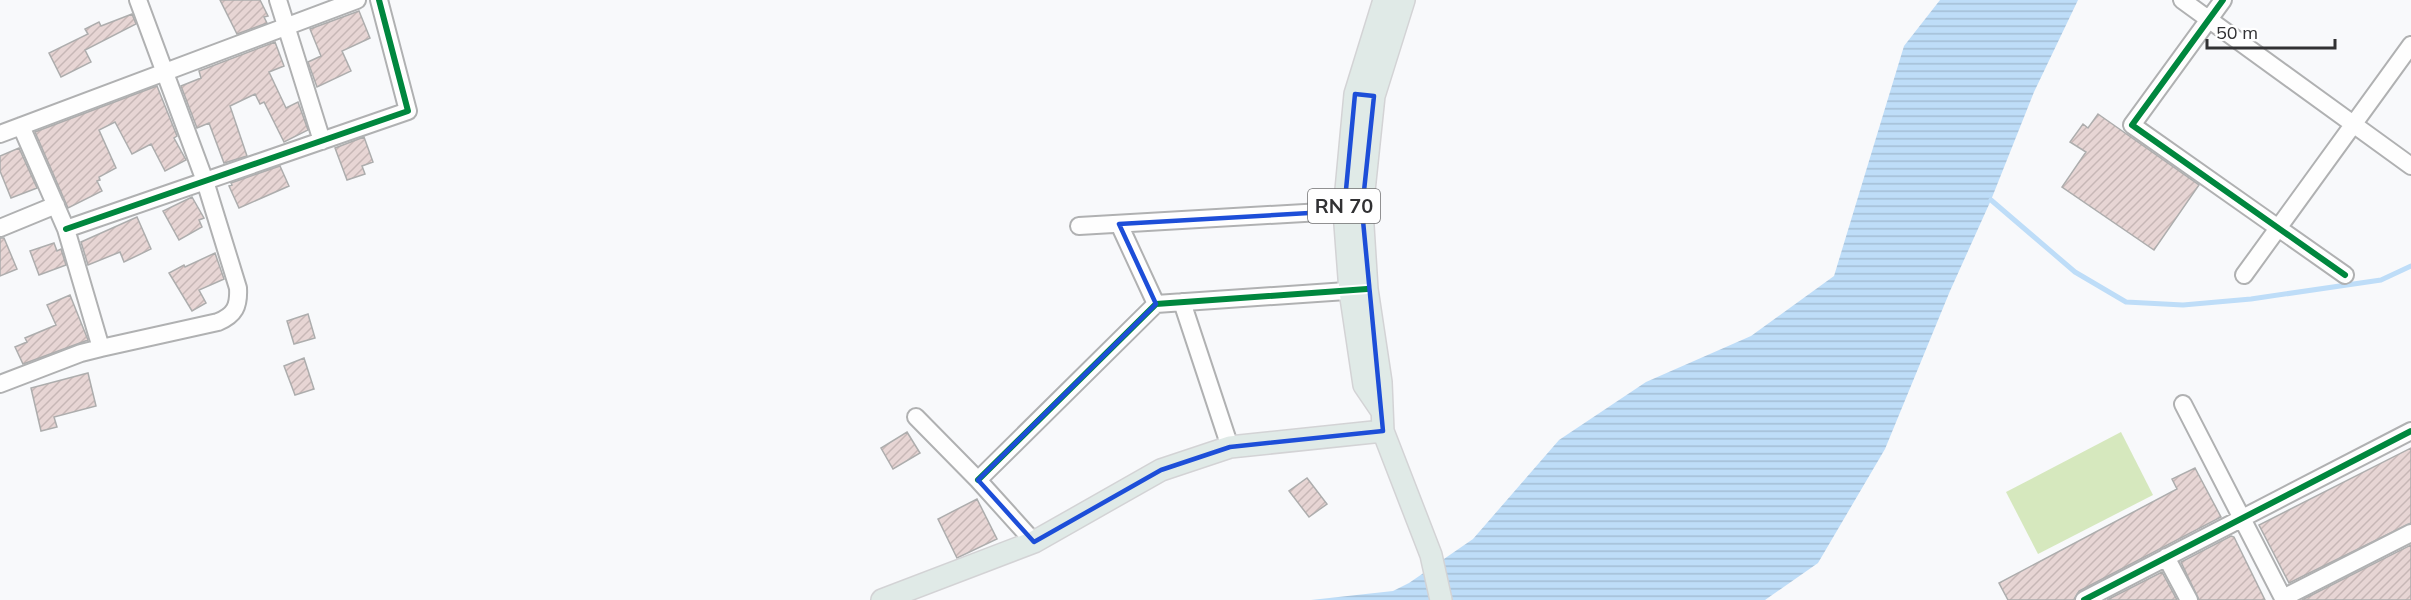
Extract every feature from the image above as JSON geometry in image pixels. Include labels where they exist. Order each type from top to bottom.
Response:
[{"type":"main road","name":"RN 70","points":[[1384,0],[1364,95],[1353,211],[1359,290],[1381,381],[1382,421],[1431,555],[1441,600]]},
{"type":"main road","name":"RN 70","points":[[1364,95],[1404,0]]},
{"type":"main road","points":[[882,600],[1034,542],[1161,470],[1230,447],[1382,421]]},
{"type":"street","points":[[0,384],[101,348],[218,322],[230,317],[239,302],[238,288],[205,181],[138,0]]},
{"type":"street","points":[[278,0],[322,141]]},
{"type":"street","points":[[0,134],[357,0]]},
{"type":"street","points":[[66,229],[408,111],[379,0]]},
{"type":"street","points":[[2182,0],[2411,166]]},
{"type":"street","points":[[2223,0],[2132,125],[2345,275]]},
{"type":"street","points":[[2244,275],[2411,45]]},
{"type":"street","points":[[21,126],[66,229],[101,348]]},
{"type":"street","points":[[0,228],[56,205]]},
{"type":"street","points":[[1079,226],[1353,211]]},
{"type":"street","points":[[1119,224],[1156,304]]},
{"type":"street","points":[[978,480],[1156,304],[1359,290]]},
{"type":"street","points":[[1182,302],[1230,447]]},
{"type":"street","points":[[2183,404],[2284,599],[2411,533]]},
{"type":"street","points":[[916,417],[978,480],[1034,542]]},
{"type":"street","points":[[2094,598],[2166,556],[2411,431]]},
{"type":"street","points":[[2166,556],[2189,600]]},
{"type":"highlighted area","points":[[1355,94],[1374,96],[1362,210],[1383,431],[1230,447],[1161,470],[1034,542],[978,480],[1156,304],[1119,224],[1344,211]]},
{"type":"green space","points":[[2121,432],[2153,495],[2038,554],[2006,492]]},
{"type":"water","points":[[1940,0],[2078,0],[2034,92],[1991,200],[1950,291],[1885,449],[1818,563],[1765,600],[1311,600],[1393,591],[1409,583],[1473,539],[1559,440],[1646,382],[1751,336],[1834,276],[1904,46]]},
{"type":"building","points":[[220,0],[260,0],[268,16],[264,17],[267,23],[237,34]]},
{"type":"building","points":[[359,11],[370,38],[342,51],[351,71],[317,87],[308,62],[321,56],[310,29]]},
{"type":"building","points":[[132,14],[136,24],[85,50],[91,62],[61,77],[49,53],[88,34],[85,29],[99,22],[101,26]]},
{"type":"building","points":[[275,42],[284,66],[269,72],[286,108],[298,102],[308,130],[284,142],[264,102],[260,104],[255,94],[230,106],[247,156],[224,163],[209,123],[197,128],[181,86],[201,78],[199,71]]},
{"type":"building","points":[[157,86],[177,136],[174,138],[186,160],[165,171],[151,144],[132,154],[115,122],[99,130],[116,168],[99,177],[100,180],[97,181],[102,191],[68,208],[35,132]]},
{"type":"building","points":[[2098,114],[2199,185],[2154,250],[2062,187],[2086,152],[2070,142],[2083,124],[2088,128]]},
{"type":"building","points":[[364,137],[373,162],[362,166],[365,174],[347,180],[335,148]]},
{"type":"building","points":[[19,148],[37,188],[11,198],[0,171],[0,156]]},
{"type":"building","points":[[280,166],[289,186],[239,208],[229,186],[232,185],[231,183]]},
{"type":"building","points":[[192,197],[204,218],[199,220],[202,227],[179,240],[163,211]]},
{"type":"building","points":[[137,217],[151,249],[124,262],[120,252],[88,265],[81,242]]},
{"type":"building","points":[[0,238],[4,238],[17,269],[0,276]]},
{"type":"building","points":[[54,243],[57,251],[61,249],[66,265],[39,275],[30,251]]},
{"type":"building","points":[[215,253],[224,279],[199,290],[206,303],[192,311],[169,273]]},
{"type":"building","points":[[70,295],[88,340],[23,364],[15,347],[27,342],[25,338],[56,325],[47,305]]},
{"type":"building","points":[[308,314],[315,338],[294,344],[287,321]]},
{"type":"building","points":[[304,358],[314,389],[295,395],[284,366]]},
{"type":"building","points":[[88,373],[96,406],[54,417],[57,427],[41,431],[31,388]]},
{"type":"building","points":[[907,432],[920,453],[893,469],[881,448]]},
{"type":"building","points":[[2411,448],[2411,523],[2289,583],[2259,525]]},
{"type":"building","points":[[2195,468],[2221,517],[2079,591],[2074,600],[2008,600],[1999,583],[2177,489],[2172,479]]},
{"type":"building","points":[[1307,478],[1327,504],[1309,517],[1289,491]]},
{"type":"building","points":[[977,499],[997,539],[957,558],[938,519]]},
{"type":"building","points":[[2231,536],[2234,537],[2265,600],[2199,600],[2181,562]]},
{"type":"building","points":[[2411,545],[2411,600],[2302,600]]},
{"type":"building","points":[[2162,572],[2177,600],[2107,600]]},
{"type":"waterway","points":[[1991,200],[2075,272],[2126,302],[2183,305],[2251,299],[2381,280],[2411,266]]},
{"type":"cycle path","points":[[66,229],[408,111],[379,0]]},
{"type":"cycle path","points":[[2223,0],[2132,125],[2345,275]]},
{"type":"cycle path","points":[[978,480],[1156,304],[1367,289]]},
{"type":"cycle path","points":[[2084,600],[2411,431]]}]
